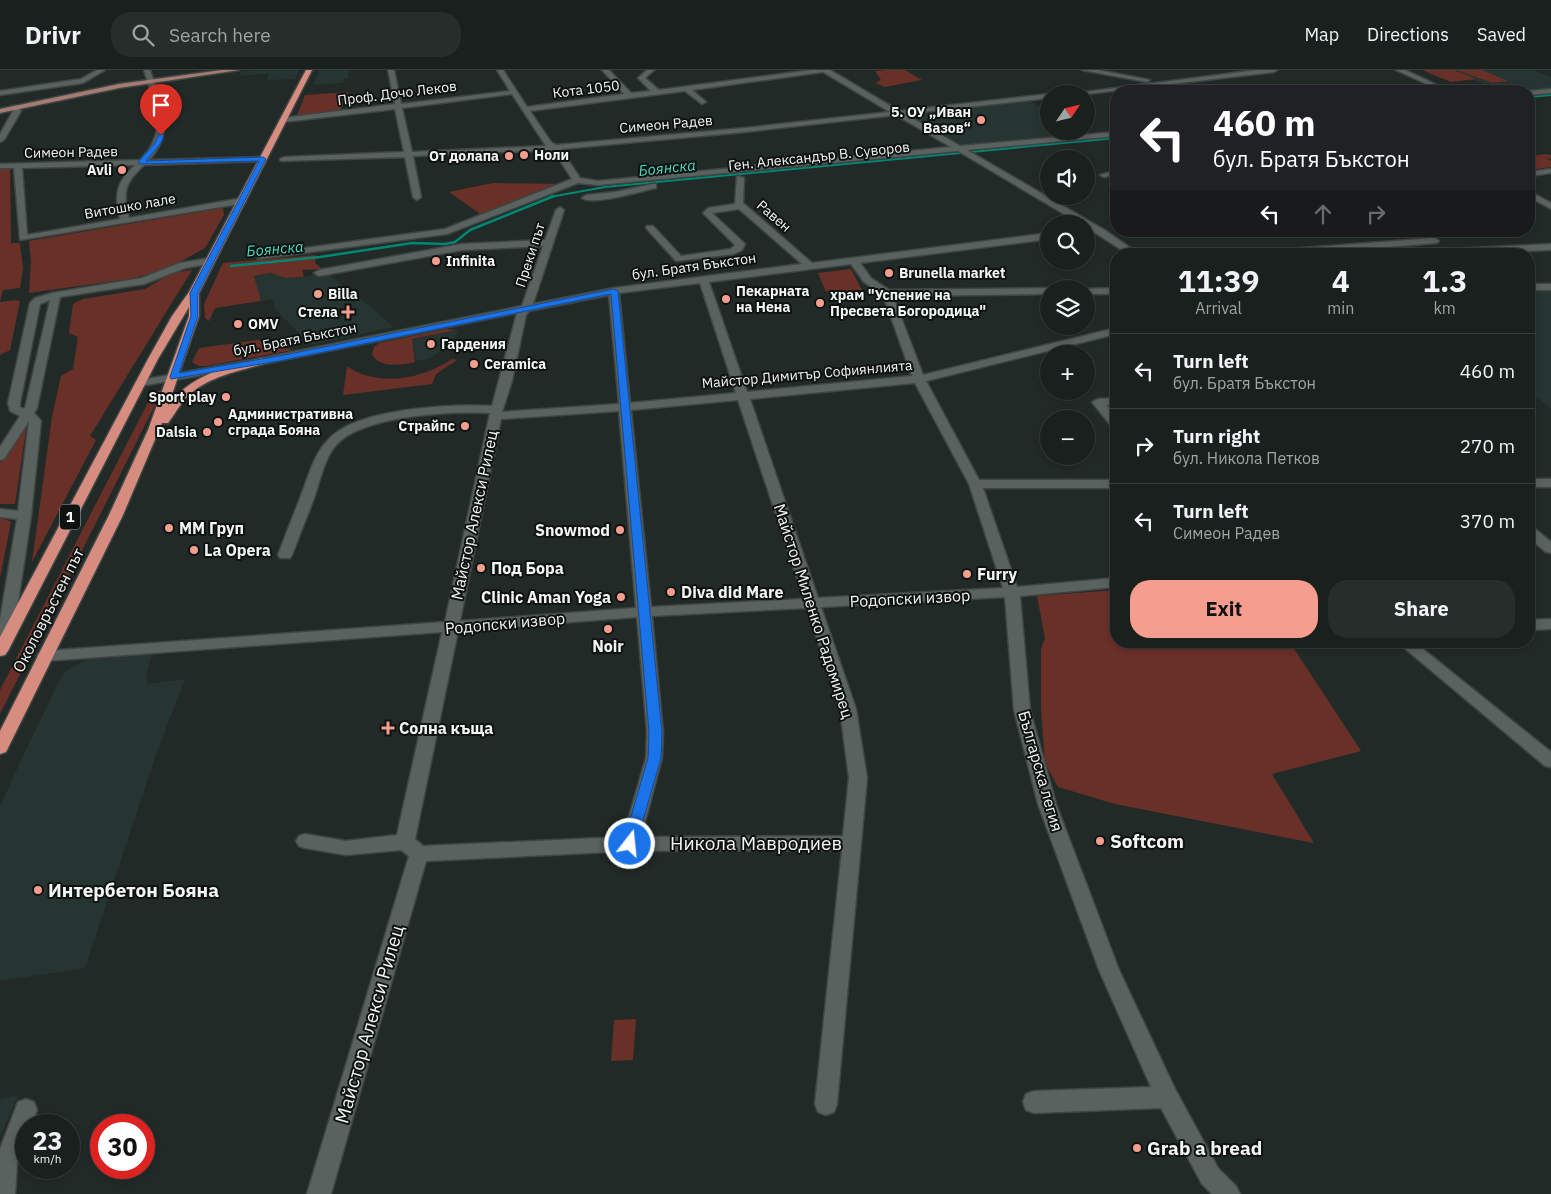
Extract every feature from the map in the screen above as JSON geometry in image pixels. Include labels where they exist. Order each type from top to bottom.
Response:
[{"type":"highway","name":"1","points":[[141,383],[177,316],[194,293],[309,70]]},
{"type":"highway","name":"1","points":[[174,377],[194,316],[194,293]]},
{"type":"highway","points":[[154,430],[178,400],[197,384],[262,361]]},
{"type":"highway","name":"Околовръстен път","points":[[0,748],[116,514],[154,430],[174,377]]},
{"type":"highway","name":"Околовръстен път","points":[[2,647],[141,383]]},
{"type":"main road","points":[[0,111],[150,80],[236,70]]},
{"type":"street","points":[[0,92],[83,81],[102,70]]},
{"type":"street","points":[[125,221],[121,192],[126,179],[158,143],[161,135],[158,112],[147,70]]},
{"type":"street","points":[[391,70],[417,197]]},
{"type":"street","points":[[500,70],[548,144],[558,150],[577,180]]},
{"type":"street","points":[[605,70],[630,96]]},
{"type":"street","points":[[651,70],[641,78],[657,92]]},
{"type":"street","points":[[825,70],[1126,248]]},
{"type":"street","name":"Кота 1050","points":[[527,109],[825,70]]},
{"type":"street","points":[[1085,70],[1164,83]]},
{"type":"street","points":[[1147,85],[1274,70]]},
{"type":"street","points":[[1399,70],[1433,85]]},
{"type":"street","points":[[1144,71],[1168,85]]},
{"type":"street","points":[[686,88],[702,102]]},
{"type":"street","points":[[1095,91],[1110,89]]},
{"type":"street","points":[[1535,92],[1551,91]]},
{"type":"street","name":"Проф. Дочо Леков","points":[[283,120],[514,92]]},
{"type":"street","name":"Симеон Радев","points":[[284,159],[408,155],[553,147],[1040,97]]},
{"type":"street","points":[[1535,98],[1551,97]]},
{"type":"street","points":[[0,140],[17,111],[14,108]]},
{"type":"street","name":"Ген. Александър В. Суворов","points":[[261,257],[447,231],[577,180],[598,183],[1110,135]]},
{"type":"street","name":"Ген. Александър В. Суворов","points":[[586,198],[615,195],[648,186],[1110,140]]},
{"type":"street","name":"Симеон Радев","points":[[0,166],[263,159]]},
{"type":"street","name":"Витошко лале","points":[[18,166],[23,238],[242,201]]},
{"type":"street","points":[[1535,173],[1551,171]]},
{"type":"street","points":[[1104,174],[1110,174]]},
{"type":"street","name":"Равен","points":[[740,178],[741,206],[810,266]]},
{"type":"street","points":[[1535,197],[1551,206]]},
{"type":"street","points":[[650,228],[679,259],[734,251],[739,248],[740,244],[707,213],[711,210],[741,206]]},
{"type":"street","name":"Преки път","points":[[527,308],[560,210]]},
{"type":"street","points":[[1097,230],[1110,228]]},
{"type":"street","name":"бул. Братя Бъкстон","points":[[141,383],[262,361],[614,291],[1040,237]]},
{"type":"street","points":[[1428,237],[1447,248],[1551,247]]},
{"type":"street","points":[[319,273],[462,247],[548,243]]},
{"type":"street","points":[[854,260],[866,282],[887,293],[1040,291]]},
{"type":"street","points":[[2,647],[24,516],[35,422],[34,418],[14,409],[14,403],[36,303],[39,300],[56,295],[144,281],[183,265],[210,261]]},
{"type":"street","name":"Майстор Миленко Радомирец","points":[[704,280],[848,709],[858,778],[826,1104]]},
{"type":"street","points":[[1535,287],[1551,287]]},
{"type":"street","points":[[614,291],[655,732],[654,758],[630,844]]},
{"type":"street","points":[[1095,291],[1110,291]]},
{"type":"street","name":"Българска легия","points":[[887,293],[919,379],[975,484],[1012,592],[1022,710],[1047,804],[1109,970],[1167,1097],[1210,1176],[1228,1194]]},
{"type":"street","points":[[0,456],[28,415],[34,399],[56,295]]},
{"type":"street","name":"Майстор Алекси Рилец","points":[[319,1194],[412,848],[450,627],[496,413],[506,381],[521,315],[527,308]]},
{"type":"street","name":"Майстор Димитър Софиянлията","points":[[285,555],[322,456],[333,440],[347,430],[396,416],[481,408],[496,413],[624,407],[919,379],[1066,342],[1110,333]]},
{"type":"street","points":[[28,337],[36,339],[47,334]]},
{"type":"street","points":[[1110,401],[1098,402],[1110,417]]},
{"type":"street","points":[[1535,483],[1551,483]]},
{"type":"street","points":[[975,484],[1110,484]]},
{"type":"street","points":[[0,513],[24,516]]},
{"type":"street","points":[[1535,536],[1551,549]]},
{"type":"street","name":"Родопски извор","points":[[44,656],[643,612],[1012,592],[1110,583]]},
{"type":"street","points":[[1535,625],[1551,624]]},
{"type":"street","points":[[1412,648],[1551,762]]},
{"type":"street","name":"Никола Мавродиев","points":[[305,841],[346,848],[853,843]]},
{"type":"street","points":[[1034,1102],[1167,1097]]},
{"type":"street","points":[[3,1194],[6,1163],[26,1110]]},
{"type":"shaded area","points":[[299,70],[295,79],[267,80],[269,73],[241,76],[240,72]]},
{"type":"shaded area","points":[[319,70],[349,70],[348,79],[344,79],[343,83],[313,85]]},
{"type":"shaded area","points":[[905,70],[922,80],[885,87],[875,83],[881,80],[875,71]]},
{"type":"shaded area","points":[[1422,70],[1454,70],[1476,79],[1451,82]]},
{"type":"shaded area","points":[[1454,70],[1533,70],[1551,77],[1551,90],[1535,90],[1535,85],[1485,85]]},
{"type":"shaded area","points":[[1457,70],[1482,70],[1508,81],[1492,83]]},
{"type":"shaded area","points":[[349,92],[339,112],[297,115],[305,95]]},
{"type":"shaded area","name":"5. ОУ „Иван Вазов“","points":[[1030,101],[1040,107],[1040,139],[964,147],[905,115]]},
{"type":"shaded area","points":[[1535,155],[1551,155],[1551,158],[1547,159],[1551,161],[1551,167],[1535,169]]},
{"type":"shaded area","points":[[10,168],[11,243],[20,243],[23,268],[20,288],[3,290],[0,301],[0,169]]},
{"type":"shaded area","points":[[493,183],[565,184],[483,216],[449,192]]},
{"type":"shaded area","points":[[223,208],[224,215],[205,248],[165,270],[129,279],[29,293],[31,262],[29,241]]},
{"type":"shaded area","points":[[316,255],[315,263],[322,269],[302,270],[304,277],[286,278],[271,273],[254,276],[261,301],[215,308],[209,321],[205,318],[204,304],[223,263]]},
{"type":"shaded area","points":[[851,269],[862,290],[826,292],[818,273]]},
{"type":"shaded area","points":[[192,270],[90,436],[96,440],[32,562],[52,417],[61,376],[73,369],[78,337],[69,333],[73,304],[83,299],[145,289],[172,273]]},
{"type":"shaded area","points":[[271,273],[286,278],[326,273],[370,306],[393,327],[311,345],[275,309],[272,299],[261,301],[254,277]]},
{"type":"shaded area","points":[[1535,291],[1551,291],[1551,409],[1535,395]]},
{"type":"shaded area","points":[[20,301],[10,350],[0,355],[0,302]]},
{"type":"shaded area","points":[[446,329],[457,330],[412,339],[415,362],[398,365],[385,364],[375,359],[372,354],[374,347],[379,343]]},
{"type":"shaded area","name":"Гардения","points":[[458,330],[452,342],[431,358],[416,361],[412,340]]},
{"type":"shaded area","points":[[258,340],[293,350],[206,366],[199,366],[192,362],[199,348]]},
{"type":"shaded area","points":[[452,359],[457,360],[436,374],[432,384],[343,395],[347,366],[359,373],[386,379],[414,376],[428,372]]},
{"type":"shaded area","points":[[154,391],[162,391],[0,714],[0,690]]},
{"type":"shaded area","points":[[27,423],[15,504],[0,504],[0,463]]},
{"type":"shaded area","points":[[0,517],[11,522],[0,578]]},
{"type":"shaded area","points":[[1110,590],[1110,648],[1294,648],[1361,751],[1272,774],[1314,843],[1115,804],[1058,787],[1045,763],[1041,708],[1041,649],[1045,638],[1037,596]]},
{"type":"shaded area","points":[[152,653],[146,676],[148,684],[185,679],[157,752],[85,968],[0,981],[0,806],[25,752],[59,681],[67,670],[88,659]]},
{"type":"shaded area","points":[[636,1019],[633,1060],[611,1061],[614,1020]]},
{"type":"shaded area","points":[[18,1095],[0,1137],[0,1099]]},
{"type":"waterway","name":"Боянска","points":[[1535,96],[1551,95]]},
{"type":"waterway","name":"Боянска","points":[[553,196],[605,187],[1110,139]]},
{"type":"waterway","name":"Боянска","points":[[231,266],[320,257],[412,243],[445,244],[455,242],[470,230],[553,196]]},
{"type":"place","name":"5. ОУ „Иван Вазов“","points":[[981,120]]},
{"type":"place","name":"Ноли","points":[[524,155]]},
{"type":"place","name":"От долапа","points":[[509,156]]},
{"type":"place","name":"Avli","points":[[122,170]]},
{"type":"place","name":"Infinita","points":[[436,261]]},
{"type":"place","name":"Brunella market","points":[[889,273]]},
{"type":"place","name":"Billa","points":[[318,294]]},
{"type":"place","name":"Пекарната на Нена","points":[[726,299]]},
{"type":"place","name":"храм \"Успение на Пресвета Богородица\"","points":[[820,303]]},
{"type":"place","name":"Стела","points":[[348,312]]},
{"type":"place","name":"OMV","points":[[238,324]]},
{"type":"place","name":"Гардения","points":[[431,344]]},
{"type":"place","name":"Ceramica","points":[[474,364]]},
{"type":"place","name":"Sport play","points":[[226,397]]},
{"type":"place","name":"Административна сграда Бояна","points":[[218,422]]},
{"type":"place","name":"Страйпс","points":[[465,426]]},
{"type":"place","name":"Dalsia","points":[[207,432]]},
{"type":"place","name":"ММ Груп","points":[[169,528]]},
{"type":"place","name":"Snowmod","points":[[620,530]]},
{"type":"place","name":"La Opera","points":[[194,550]]},
{"type":"place","name":"Под Бора","points":[[481,568]]},
{"type":"place","name":"Furry","points":[[967,574]]},
{"type":"place","name":"Diva did Mare","points":[[671,592]]},
{"type":"place","name":"Clinic Aman Yoga","points":[[621,597]]},
{"type":"place","name":"Noir","points":[[608,629]]},
{"type":"place","name":"Солна къща","points":[[388,728]]},
{"type":"place","name":"Softcom","points":[[1100,841]]},
{"type":"place","name":"Интербетон Бояна","points":[[38,890]]},
{"type":"place","name":"Grab a bread","points":[[1137,1148]]},
{"type":"route","points":[[161,135],[158,143],[142,163],[263,159],[194,293],[194,316],[174,377],[614,291],[655,732],[654,758],[630,844]]}]
